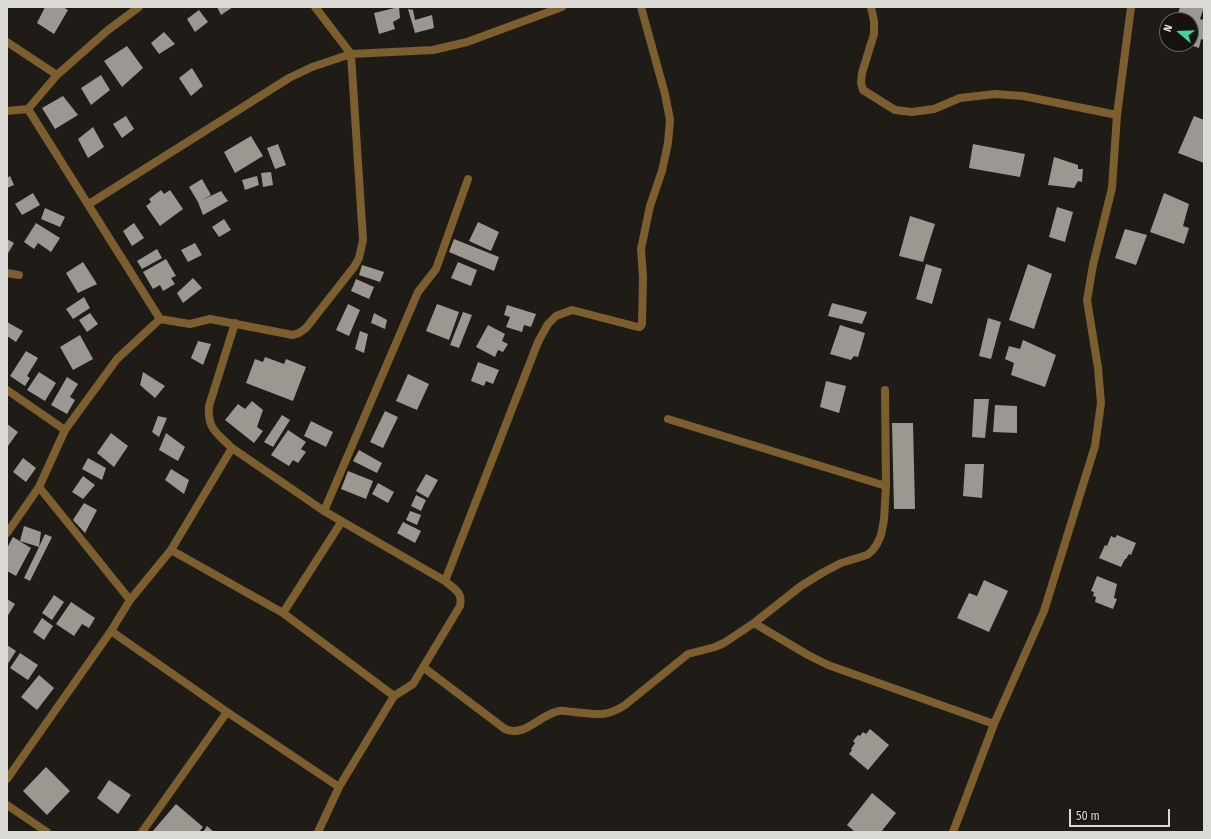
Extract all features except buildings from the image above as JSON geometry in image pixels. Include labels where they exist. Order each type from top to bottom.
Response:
[{"type":"street","points":[[7,111],[28,109],[57,75],[108,30],[139,7]]},
{"type":"street","points":[[28,109],[160,319],[190,324],[210,319],[287,335],[299,333],[313,320],[358,258],[363,240],[351,54],[315,7]]},
{"type":"street","points":[[89,204],[289,78],[312,67],[351,54],[433,50],[467,42],[562,7]]},
{"type":"street","points":[[445,581],[538,342],[548,324],[556,316],[572,310],[638,327],[642,324],[641,249],[650,206],[662,171],[668,143],[670,120],[665,94],[641,7]]},
{"type":"street","points":[[871,7],[874,20],[874,34],[862,73],[861,83],[863,90],[895,110],[912,112],[934,109],[960,98],[995,94],[1023,96],[1117,115]]},
{"type":"street","points":[[953,832],[994,724],[1044,611],[1095,446],[1101,403],[1098,368],[1087,300],[1093,265],[1112,188],[1117,115],[1131,7]]},
{"type":"street","points":[[7,42],[57,75]]},
{"type":"street","points":[[324,511],[418,292],[436,269],[468,179]]},
{"type":"street","points":[[7,273],[19,275]]},
{"type":"street","points":[[7,533],[39,487],[65,430],[117,359],[160,319]]},
{"type":"street","points":[[235,323],[209,406],[208,418],[211,426],[232,448],[324,511],[445,581],[459,593],[461,599],[460,606],[413,684],[394,696],[339,787],[318,832]]},
{"type":"street","points":[[7,390],[65,430]]},
{"type":"street","points":[[423,667],[511,732],[516,732],[558,711],[601,714],[615,712],[688,654],[724,643],[754,623],[800,586],[841,562],[867,555],[872,551],[881,535],[884,520],[886,486],[885,390]]},
{"type":"street","points":[[668,419],[886,486]]},
{"type":"street","points":[[7,779],[111,631],[130,600],[171,550],[232,448]]},
{"type":"street","points":[[39,487],[130,600]]},
{"type":"street","points":[[283,613],[342,521]]},
{"type":"street","points":[[171,550],[283,613],[394,696]]},
{"type":"street","points":[[754,623],[808,655],[828,664],[994,724]]},
{"type":"street","points":[[111,631],[227,712],[339,787]]},
{"type":"street","points":[[142,832],[227,712]]},
{"type":"street","points":[[7,805],[47,832]]}]
